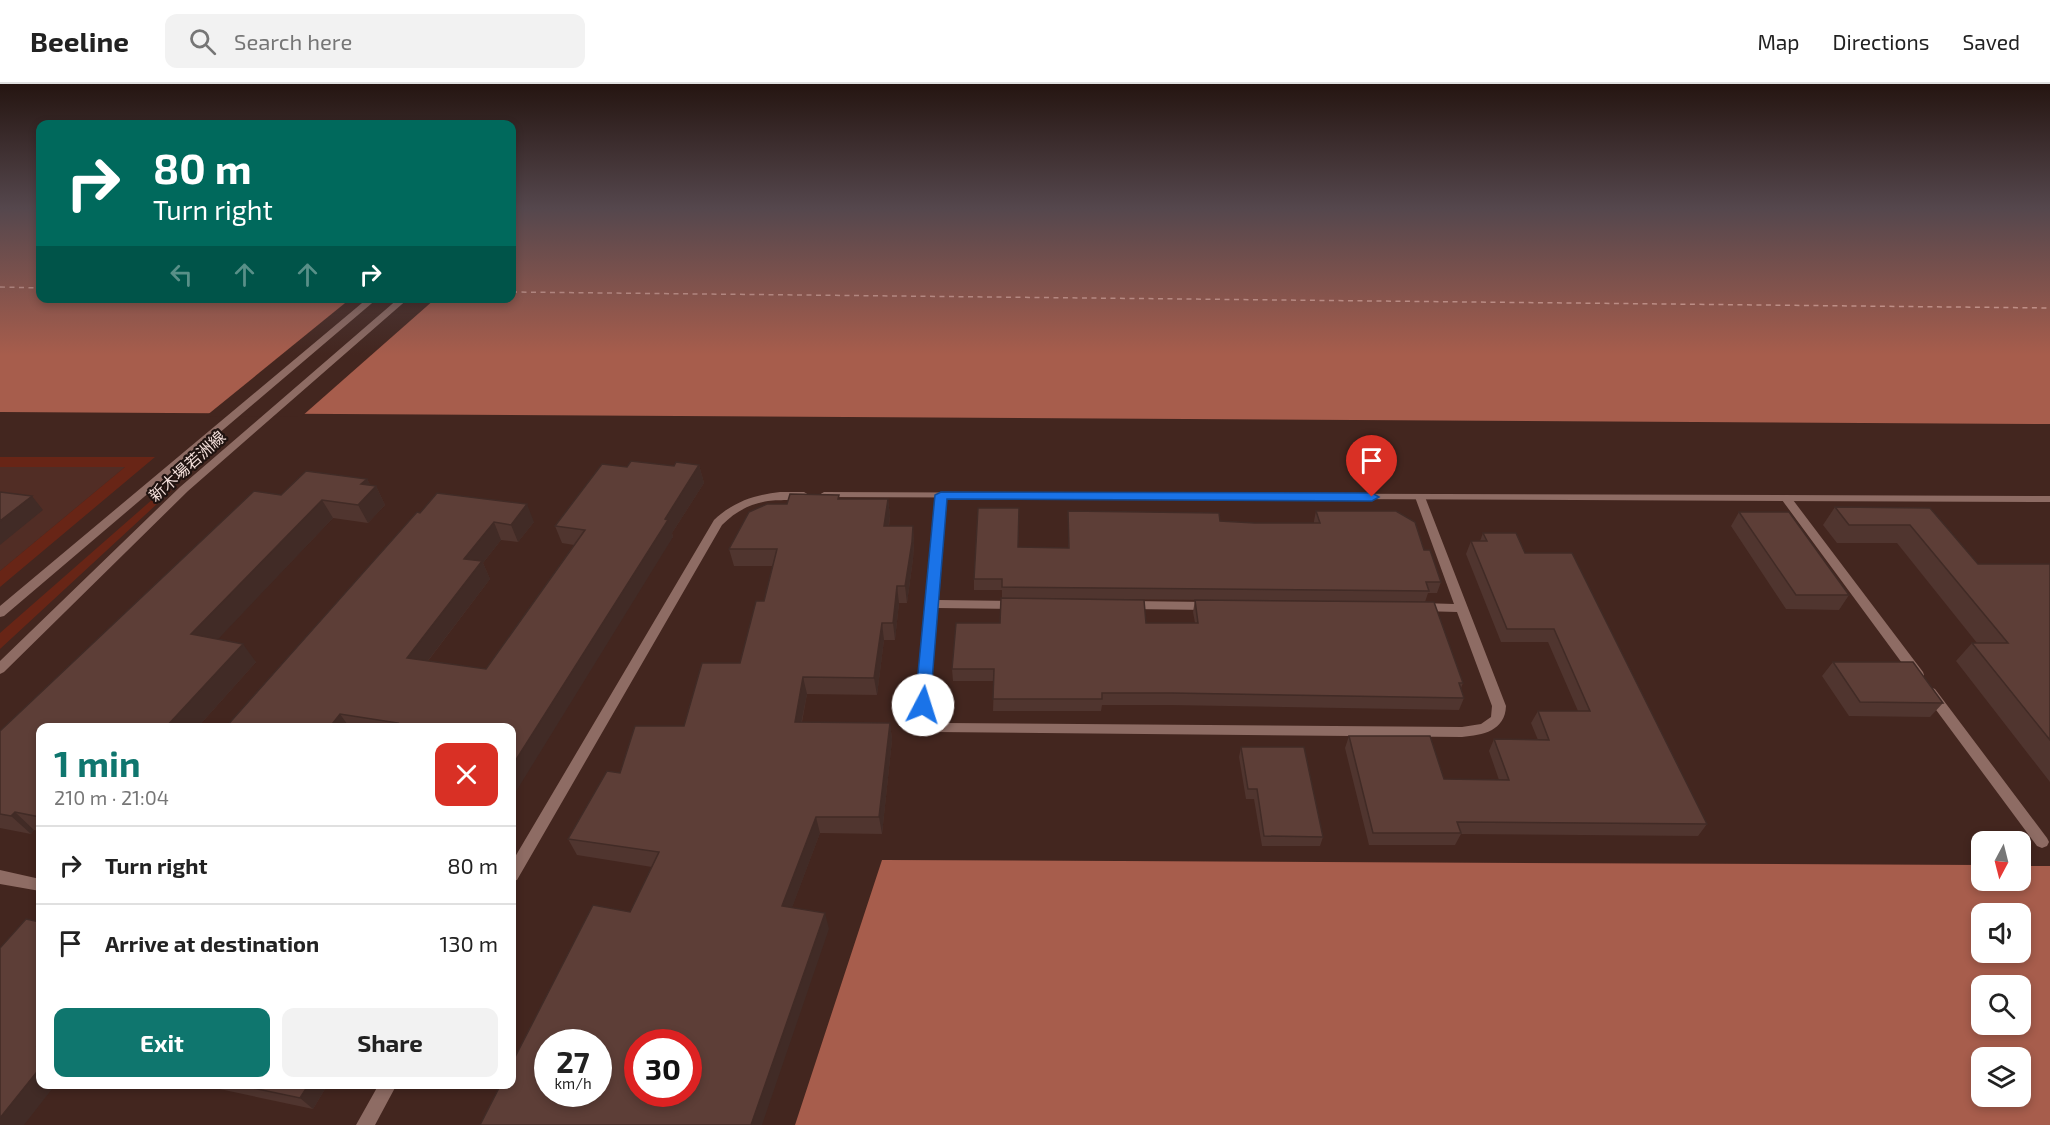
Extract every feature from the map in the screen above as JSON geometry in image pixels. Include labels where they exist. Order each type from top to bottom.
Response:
[{"type":"street","name":"新木場若洲線","points":[[0,613],[368,303]]},
{"type":"street","name":"新木場若洲線","points":[[0,669],[184,489],[399,303]]},
{"type":"street","points":[[516,868],[724,516],[745,503],[771,495],[2050,499]]},
{"type":"street","points":[[941,495],[923,705],[925,713],[933,724],[953,729],[1462,732],[1480,730],[1490,727],[1497,721],[1499,706],[1420,497]]},
{"type":"street","points":[[1786,498],[2042,842]]},
{"type":"street","points":[[932,604],[1026,605]]},
{"type":"street","points":[[1120,605],[1226,606]]},
{"type":"street","points":[[1403,607],[1462,608]]},
{"type":"street","points":[[0,877],[36,884]]},
{"type":"street","points":[[365,1125],[386,1089]]},
{"type":"shaded area","points":[[0,258],[36,258],[36,303],[516,303],[516,258],[2050,258],[2050,424],[0,412]]},
{"type":"shaded area","points":[[0,457],[155,457],[0,587],[0,571],[125,467],[0,467]]},
{"type":"shaded area","points":[[0,467],[125,467],[0,571]]},
{"type":"shaded area","points":[[162,491],[171,491],[0,649],[0,633]]},
{"type":"shaded area","points":[[882,860],[1971,865],[1971,891],[2031,891],[2031,866],[2050,866],[2050,1125],[795,1125]]},
{"type":"pier","points":[[345,303],[430,303],[301,417],[206,416]]},
{"type":"building","points":[[631,461],[674,466],[676,462],[699,465],[665,519],[668,520],[516,760],[516,723],[398,723],[340,714],[333,723],[229,723],[417,512],[420,513],[437,493],[527,504],[511,525],[494,522],[464,559],[482,561],[407,658],[486,669],[585,530],[555,526],[602,464],[627,467]]},
{"type":"building","points":[[306,471],[367,479],[361,484],[376,486],[358,505],[322,500],[191,634],[243,644],[170,723],[36,723],[36,816],[15,812],[11,816],[0,814],[0,731],[254,491],[281,495]]},
{"type":"building","points":[[0,492],[32,496],[0,521]]},
{"type":"building","points":[[790,494],[839,495],[838,499],[888,499],[884,526],[913,526],[905,586],[897,586],[893,623],[882,623],[874,678],[803,677],[795,722],[890,723],[879,817],[816,817],[782,906],[825,913],[751,1125],[480,1125],[498,1089],[516,1089],[516,1055],[593,905],[630,912],[659,852],[568,839],[607,771],[620,773],[635,726],[684,726],[702,663],[740,663],[756,601],[764,601],[777,549],[729,549],[749,512],[767,504],[787,504]]},
{"type":"building","points":[[1835,507],[1930,508],[1978,564],[2050,564],[2050,740],[1972,643],[2008,643],[1910,525],[1849,525]]},
{"type":"building","points":[[978,508],[1019,508],[1018,547],[1069,548],[1068,511],[1219,513],[1220,521],[1320,523],[1316,511],[1396,511],[1415,522],[1424,550],[1430,550],[1441,582],[1426,582],[1429,591],[1002,587],[1002,579],[974,579]]},
{"type":"building","points":[[1739,512],[1789,512],[1849,595],[1796,595]]},
{"type":"building","points":[[1483,533],[1516,533],[1525,553],[1572,553],[1707,824],[1457,822],[1461,833],[1373,833],[1349,736],[1430,736],[1444,779],[1509,780],[1494,739],[1549,740],[1538,711],[1590,711],[1554,629],[1507,629],[1471,541],[1487,541]]},
{"type":"building","points":[[1001,598],[1144,600],[1146,623],[1198,623],[1195,600],[1434,602],[1463,683],[1459,683],[1464,698],[1102,693],[1102,699],[993,699],[994,669],[952,669],[956,623],[1000,623]]},
{"type":"building","points":[[1833,662],[1913,662],[1943,703],[1860,702]]},
{"type":"building","points":[[1241,747],[1304,747],[1323,837],[1264,836],[1257,789],[1248,789]]},
{"type":"building","points":[[26,919],[36,921],[36,1073],[0,1118],[0,948]]},
{"type":"building","points":[[258,1089],[306,1089],[300,1098]]},
{"type":"ferry route","points":[[0,287],[36,288]]},
{"type":"ferry route","points":[[516,292],[2050,308]]},
{"type":"route","points":[[923,705],[941,495],[1372,497]]}]
